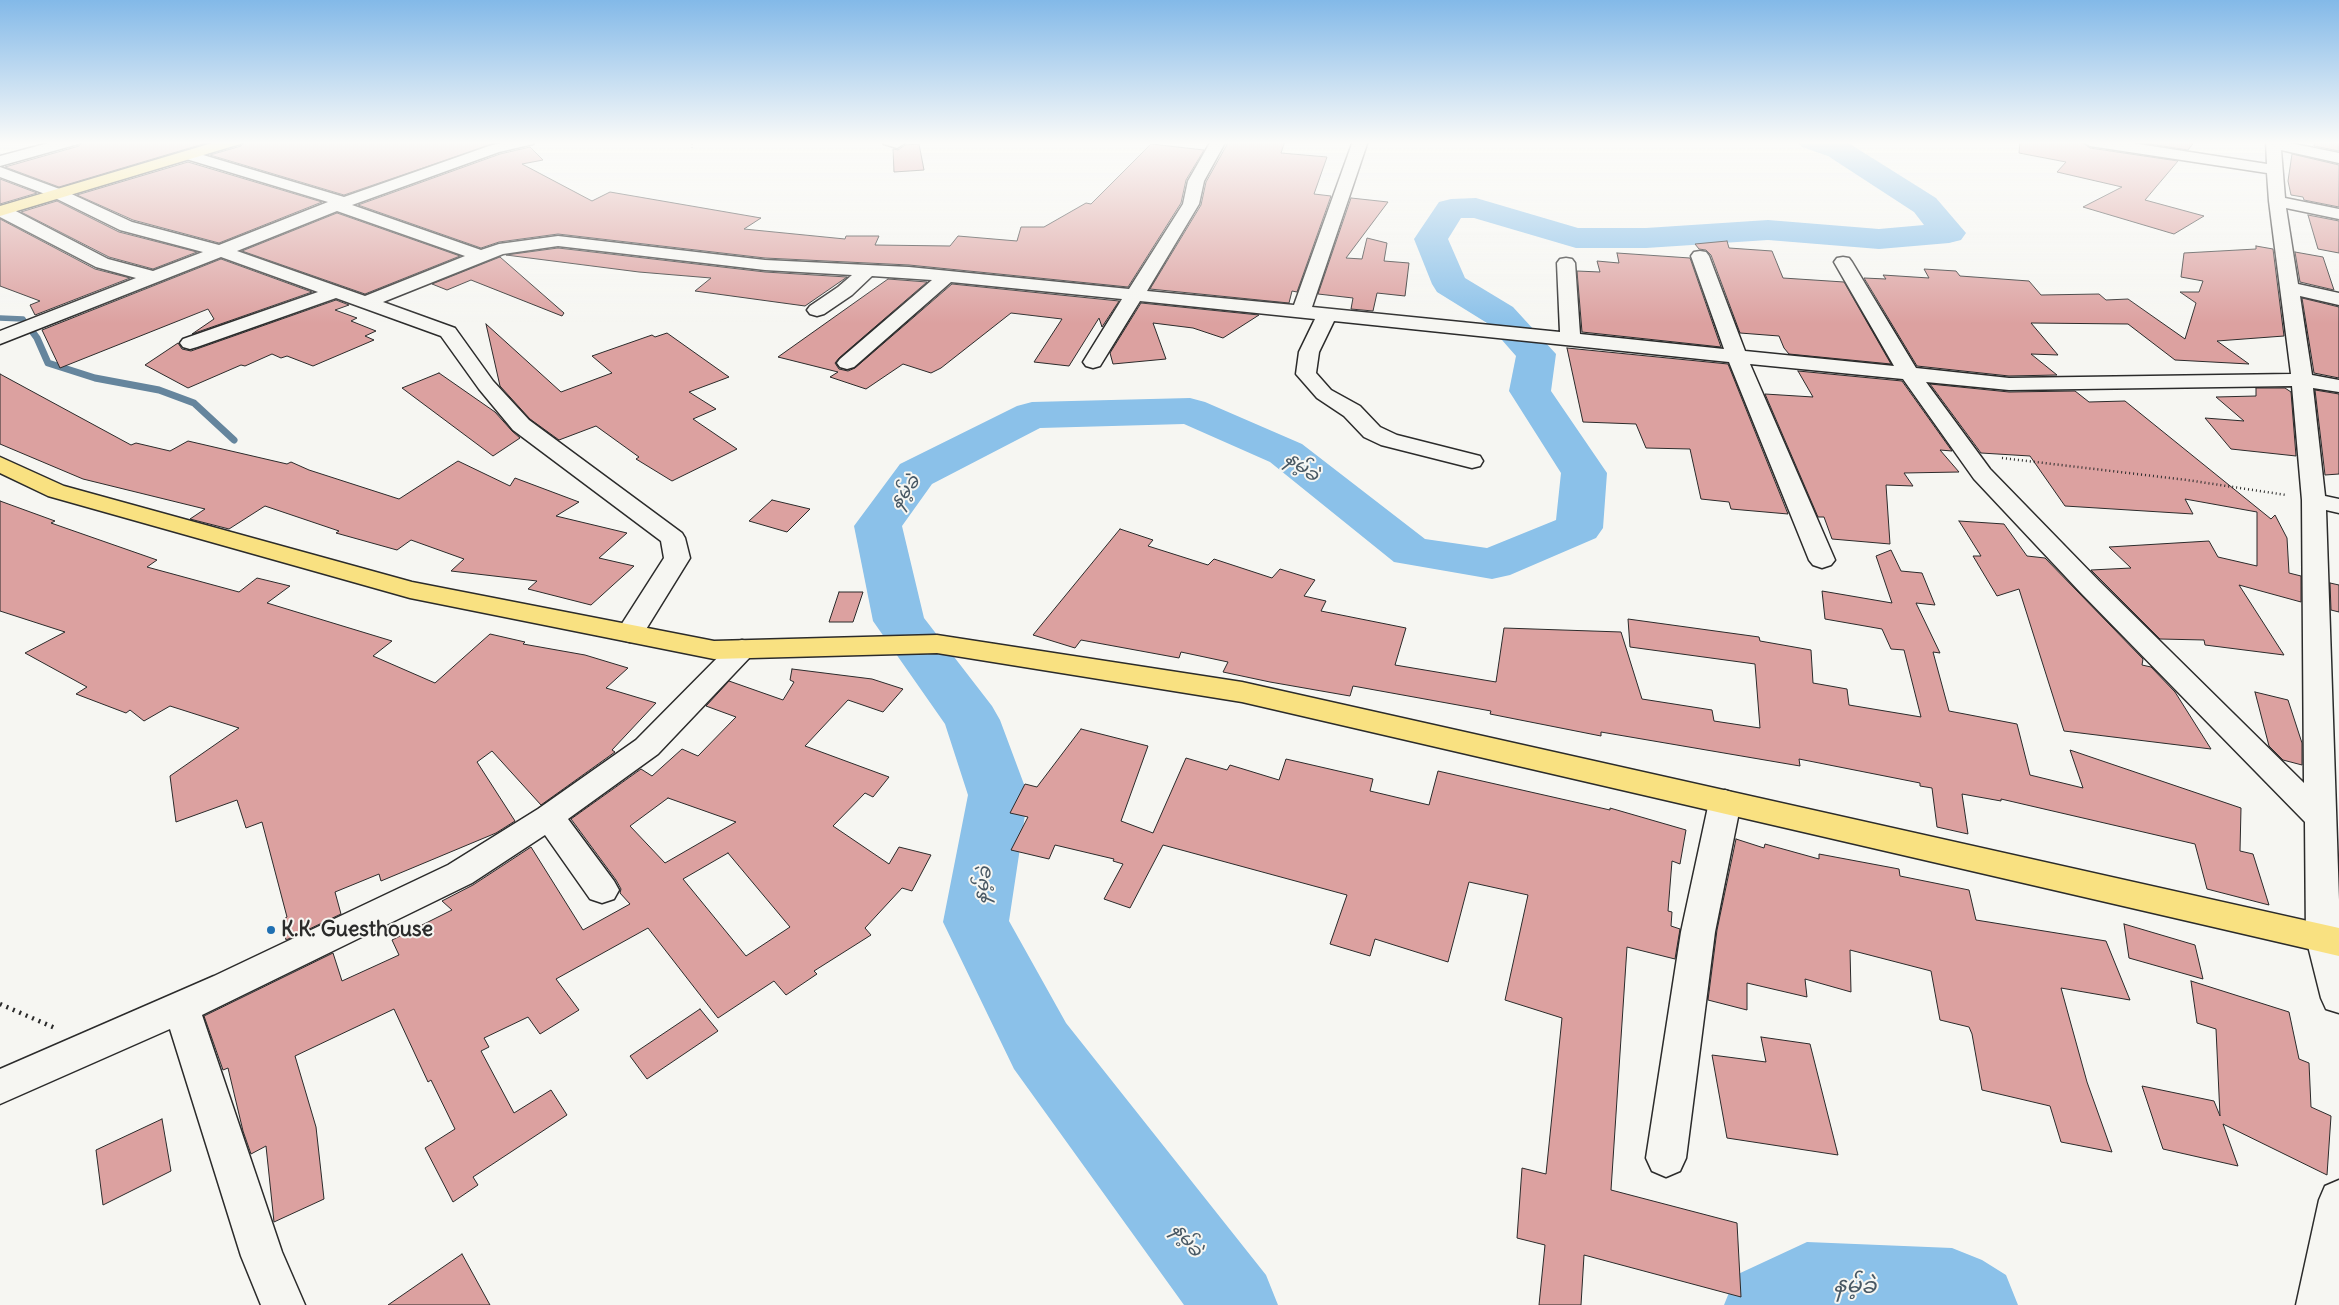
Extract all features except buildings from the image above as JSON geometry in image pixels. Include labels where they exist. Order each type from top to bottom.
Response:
[{"type":"main road","points":[[1,211],[33,202]]},
{"type":"main road","points":[[0,464],[56,491],[410,590],[714,650],[938,644],[1242,692],[2331,940]]},
{"type":"street","points":[[76,202],[126,226],[221,250],[448,332],[486,385],[521,425],[674,538],[677,558],[630,633]]},
{"type":"street","points":[[333,202],[482,256]]},
{"type":"street","points":[[4,336],[345,202]]},
{"type":"street","points":[[1093,362],[1191,202]]},
{"type":"street","points":[[1301,312],[1340,202]]},
{"type":"street","points":[[2277,202],[2302,380],[2314,500],[2327,576],[2328,708],[2320,818],[2331,940],[2339,998]]},
{"type":"street","points":[[2281,202],[2339,214]]},
{"type":"street","points":[[1,211],[102,263],[154,276]]},
{"type":"street","points":[[364,303],[499,249],[558,241],[765,265],[947,276],[1544,338],[1908,372],[2009,384],[2302,380],[2339,386]]},
{"type":"street","points":[[670,272],[692,256]]},
{"type":"street","points":[[1700,256],[1737,356],[1822,560]]},
{"type":"street","points":[[1843,262],[1908,372],[1982,474],[2090,587],[2320,818]]},
{"type":"street","points":[[1566,263],[1570,340]]},
{"type":"street","points":[[817,310],[845,291],[866,270]]},
{"type":"street","points":[[847,363],[947,276]]},
{"type":"street","points":[[2289,288],[2339,299]]},
{"type":"street","points":[[190,344],[336,292]]},
{"type":"street","points":[[1327,315],[1309,352],[1306,374],[1324,394],[1352,410],[1372,432],[1389,440],[1472,461]]},
{"type":"street","points":[[2314,500],[2339,506]]},
{"type":"street","points":[[0,1087],[227,987],[460,874],[549,817],[647,747],[742,649]]},
{"type":"street","points":[[1666,1158],[1698,932],[1726,802]]},
{"type":"street","points":[[549,817],[602,890]]},
{"type":"street","points":[[180,1007],[262,1256],[283,1305]]},
{"type":"street","points":[[2318,1305],[2339,1200]]},
{"type":"path","points":[[1967,454],[2187,480],[2314,500]]},
{"type":"path","points":[[0,1004],[94,1046]]},
{"type":"waterway","name":"နမ့်ခဲ","points":[[1236,1305],[1040,1046],[976,922],[998,795],[972,720],[899,621],[878,526],[916,474],[1032,415],[1190,411],[1286,453],[1411,552],[1492,564],[1579,528],[1584,473],[1530,391],[1536,354],[1500,315],[1450,284],[1431,239],[1451,209],[1476,208],[1576,238],[1646,238],[1768,230],[1879,239],[1949,233],[1920,202]]},
{"type":"waterway","points":[[0,318],[23,319],[30,329]]},
{"type":"waterway","points":[[29,327],[37,338],[48,363],[95,378],[159,390],[194,403],[234,440]]},
{"type":"waterway","name":"နမ့်ခဲ","points":[[1766,1305],[1807,1284],[1952,1290],[1976,1305]]},
{"type":"place","name":"K.K. Guesthouse","points":[[271,930]]}]
